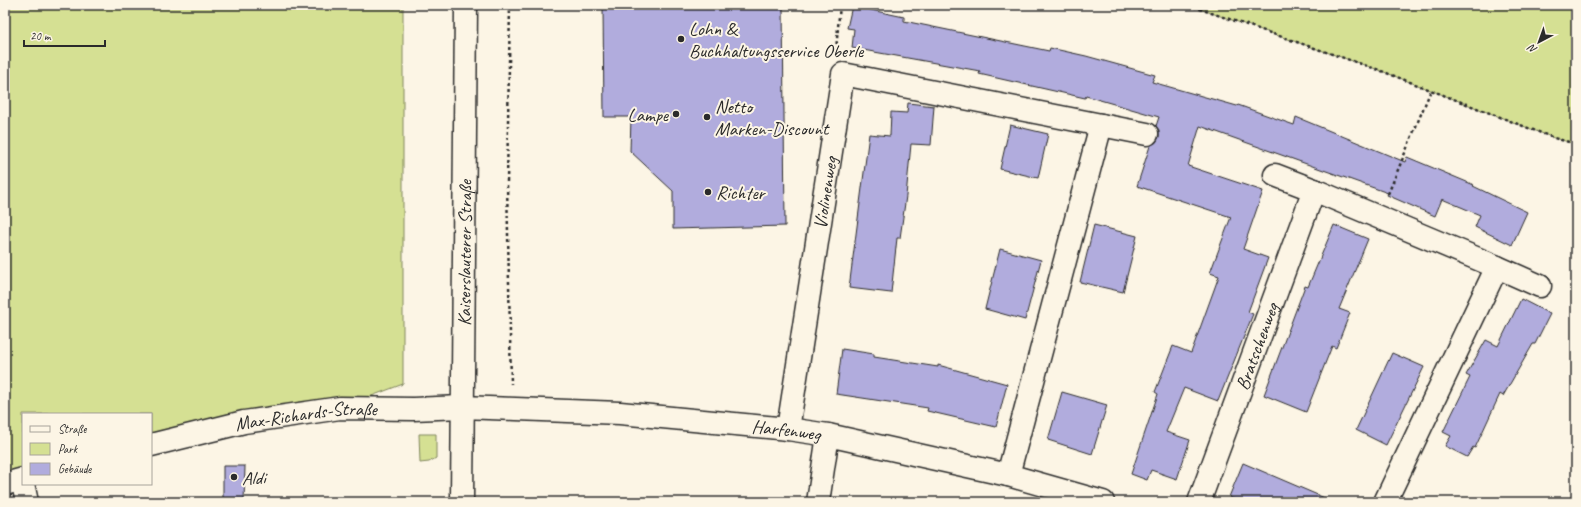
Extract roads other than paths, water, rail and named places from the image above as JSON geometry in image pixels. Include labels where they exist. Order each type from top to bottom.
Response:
[{"type":"street","name":"Kaiserslauterer Straße","points":[[462,502],[466,5]]},
{"type":"street","name":"Violinenweg","points":[[788,429],[843,74],[1101,124]]},
{"type":"street","points":[[1008,475],[1101,124],[1147,134]]},
{"type":"street","points":[[1275,175],[1497,266],[1540,286]]},
{"type":"street","name":"Bratschenweg","points":[[1199,502],[1314,190]]},
{"type":"street","points":[[1385,502],[1497,266]]},
{"type":"street","name":"Harfenweg","points":[[462,407],[620,413],[788,429],[828,435],[1008,475],[1056,495],[1103,502]]},
{"type":"street","name":"Max-Richards-Straße","points":[[152,445],[244,422],[340,408],[412,409],[462,407]]},
{"type":"street","points":[[818,502],[828,435]]},
{"type":"street","points":[[19,482],[27,502]]},
{"type":"place","name":"Lohn & Buchhaltungsservice Oberle","points":[[681,39]]},
{"type":"place","name":"Lampe","points":[[676,114]]},
{"type":"place","name":"Netto Marken-Discount","points":[[707,117]]},
{"type":"place","name":"Richter","points":[[708,192]]},
{"type":"place","name":"Aldi","points":[[234,477]]}]
